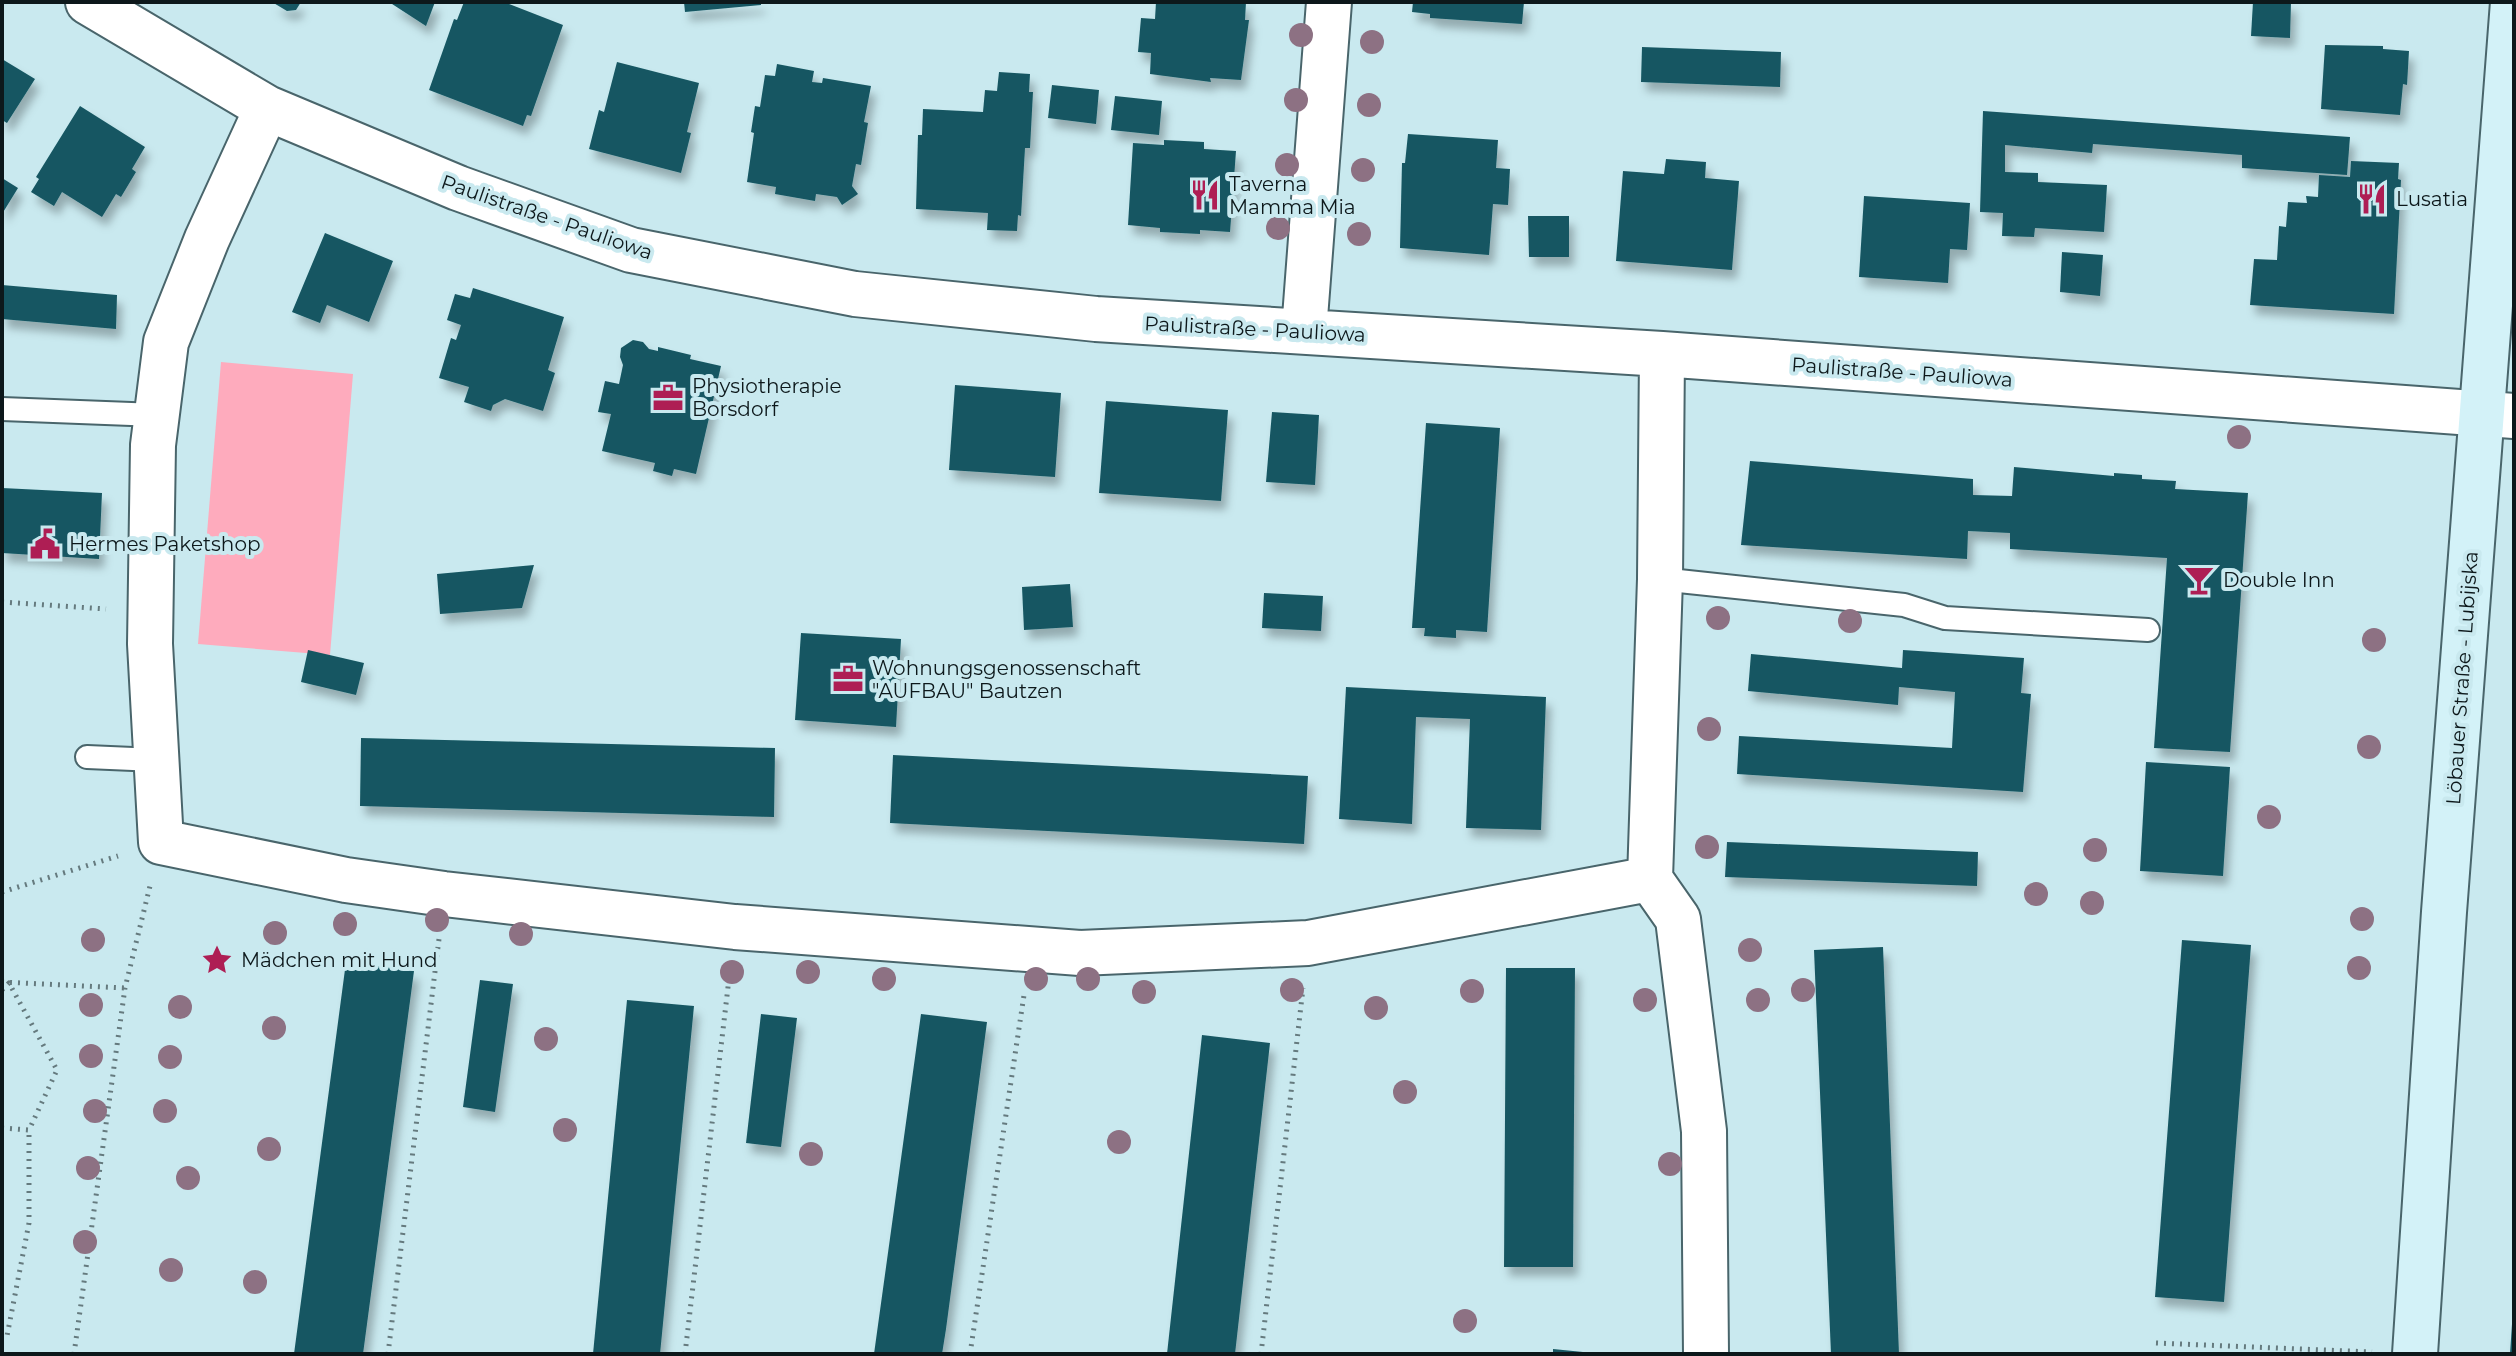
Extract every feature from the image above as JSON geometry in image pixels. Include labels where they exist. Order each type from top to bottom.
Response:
[{"type":"main road","name":"Löbauer Straße - Lubijska","points":[[2399,1353],[2498,415],[2513,2]]},
{"type":"street","name":"Paulistraße - Pauliowa","points":[[88,2],[267,108],[458,188],[631,250],[855,294],[1096,319],[1662,354],[2498,415]]},
{"type":"street","points":[[1304,331],[1329,2]]},
{"type":"street","points":[[267,108],[207,239],[166,342],[153,445],[151,612],[161,842],[346,880],[444,894],[735,927],[1080,953],[1308,943],[1650,879]]},
{"type":"street","points":[[1662,354],[1660,579],[1650,879],[1678,919],[1704,1131],[1706,1354]]},
{"type":"lane","points":[[2,409],[157,415]]},
{"type":"lane","points":[[1660,579],[1904,605],[1945,618],[2148,630]]},
{"type":"lane","points":[[87,757],[156,760]]},
{"type":"path","points":[[2,602],[151,612]]},
{"type":"path","points":[[2,892],[161,842]]},
{"type":"path","points":[[74,1354],[125,988],[161,842]]},
{"type":"path","points":[[388,1354],[444,894]]},
{"type":"path","points":[[685,1354],[735,927]]},
{"type":"path","points":[[1261,1354],[1308,943]]},
{"type":"path","points":[[970,1354],[1031,949]]},
{"type":"path","points":[[6,982],[125,988]]},
{"type":"path","points":[[2,990],[6,982]]},
{"type":"path","points":[[2,1336],[7,1336],[29,1223],[29,1130],[57,1070],[6,982]]},
{"type":"path","points":[[2,1128],[29,1130]]},
{"type":"path","points":[[2156,1343],[2399,1353]]},
{"type":"shaded area","points":[[221,362],[353,374],[330,655],[198,644]]},
{"type":"building","points":[[272,2],[301,2],[296,10],[287,11]]},
{"type":"building","points":[[389,2],[435,2],[426,26]]},
{"type":"building","points":[[464,2],[504,2],[563,25],[531,116],[527,115],[523,126],[429,90],[454,19],[457,20]]},
{"type":"building","points":[[684,2],[761,2],[761,5],[685,12]]},
{"type":"building","points":[[1156,2],[1246,2],[1245,20],[1249,20],[1241,80],[1210,78],[1211,82],[1150,74],[1151,53],[1138,52],[1141,18],[1155,19]]},
{"type":"building","points":[[1413,2],[1524,2],[1522,24],[1430,18],[1430,14],[1412,12]]},
{"type":"building","points":[[2253,2],[2291,2],[2290,38],[2251,36]]},
{"type":"building","points":[[2325,45],[2383,46],[2383,49],[2409,51],[2407,85],[2403,84],[2400,115],[2321,109]]},
{"type":"building","points":[[1642,47],[1781,52],[1780,87],[1641,82]]},
{"type":"building","points":[[2,59],[35,79],[7,123],[2,120]]},
{"type":"building","points":[[617,62],[699,83],[681,173],[589,149],[599,110],[604,112]]},
{"type":"building","points":[[777,64],[814,71],[812,82],[822,83],[823,78],[871,86],[864,122],[868,123],[861,165],[856,164],[852,186],[858,194],[842,205],[837,197],[816,194],[815,201],[775,194],[776,187],[747,182],[755,106],[760,107],[765,75],[775,76]]},
{"type":"building","points":[[999,72],[1030,74],[1029,92],[1033,92],[1030,148],[1025,148],[1021,216],[1018,215],[1017,231],[987,230],[988,213],[916,209],[918,135],[922,135],[923,109],[983,112],[985,90],[997,91]]},
{"type":"building","points":[[1052,85],[1099,90],[1096,124],[1048,118]]},
{"type":"building","points":[[1115,96],[1162,101],[1159,135],[1111,130]]},
{"type":"building","points":[[80,106],[145,147],[132,169],[136,172],[121,197],[116,194],[102,217],[62,192],[54,206],[31,192],[39,179],[36,177]]},
{"type":"building","points":[[1983,111],[2350,137],[2347,175],[2242,168],[2242,155],[2093,144],[2092,153],[2005,145],[2005,172],[2038,173],[2038,182],[2107,185],[2104,232],[2035,228],[2034,237],[2002,236],[2003,213],[1980,212]]},
{"type":"building","points":[[1408,134],[1498,140],[1496,168],[1510,169],[1508,205],[1493,204],[1489,255],[1400,248],[1402,163],[1405,163]]},
{"type":"building","points":[[1164,140],[1204,142],[1204,149],[1236,151],[1230,232],[1160,232],[1160,228],[1128,225],[1133,143],[1164,145]]},
{"type":"building","points":[[1666,159],[1706,162],[1705,178],[1739,181],[1732,270],[1616,261],[1623,171],[1664,174]]},
{"type":"building","points":[[2351,161],[2399,163],[2398,179],[2401,180],[2394,314],[2250,305],[2254,259],[2277,260],[2279,226],[2286,227],[2288,202],[2307,203],[2306,196],[2318,197],[2319,175],[2350,177]]},
{"type":"building","points":[[2,178],[18,188],[2,214]]},
{"type":"building","points":[[1864,196],[1970,203],[1967,250],[1950,249],[1948,283],[1859,277]]},
{"type":"building","points":[[1528,216],[1569,216],[1569,257],[1529,257]]},
{"type":"building","points":[[325,233],[393,261],[369,322],[327,305],[320,323],[292,312]]},
{"type":"building","points":[[2062,252],[2103,255],[2100,296],[2060,292]]},
{"type":"building","points":[[2,285],[117,295],[116,329],[2,319]]},
{"type":"building","points":[[473,288],[564,317],[548,370],[555,373],[543,411],[505,399],[493,405],[491,411],[464,402],[469,387],[439,378],[451,338],[456,340],[461,325],[447,320],[455,294],[470,298]]},
{"type":"building","points":[[633,340],[643,342],[649,349],[658,351],[658,347],[721,366],[696,474],[674,469],[672,476],[653,471],[655,463],[602,451],[611,414],[598,412],[605,381],[619,384],[623,365],[621,348]]},
{"type":"building","points":[[955,385],[1061,393],[1055,477],[949,470]]},
{"type":"building","points":[[1106,401],[1228,410],[1221,501],[1099,493]]},
{"type":"building","points":[[1272,412],[1319,415],[1315,485],[1266,482]]},
{"type":"building","points":[[1426,423],[1500,428],[1487,632],[1456,630],[1456,638],[1424,636],[1425,628],[1412,628]]},
{"type":"building","points":[[1750,461],[1973,479],[1973,495],[2012,496],[2014,467],[2114,476],[2114,473],[2142,475],[2142,479],[2176,481],[2175,489],[2248,493],[2230,752],[2154,748],[2167,558],[2010,549],[2010,533],[1968,531],[1967,559],[1741,545]]},
{"type":"building","points":[[2,488],[102,493],[99,559],[2,553]]},
{"type":"building","points":[[534,565],[522,608],[440,614],[437,574]]},
{"type":"building","points":[[1070,584],[1073,627],[1024,630],[1022,587]]},
{"type":"building","points":[[1264,593],[1323,596],[1321,631],[1262,628]]},
{"type":"building","name":"Wohnungsgenossenschaft \"AUFBAU\" Bautzen","points":[[801,633],[901,639],[896,727],[795,720]]},
{"type":"building","points":[[308,650],[364,663],[356,695],[301,682]]},
{"type":"building","points":[[1903,650],[2024,658],[2021,693],[2031,694],[2023,792],[1737,774],[1739,736],[1952,748],[1955,692],[1899,687],[1898,705],[1748,691],[1751,654],[1902,668]]},
{"type":"building","points":[[1346,687],[1546,697],[1541,830],[1466,828],[1470,719],[1416,717],[1412,824],[1339,819]]},
{"type":"building","points":[[361,738],[775,748],[774,817],[360,806]]},
{"type":"building","points":[[893,755],[1308,776],[1304,844],[890,823]]},
{"type":"building","points":[[2146,762],[2230,767],[2223,876],[2140,871]]},
{"type":"building","points":[[1727,842],[1978,852],[1977,886],[1725,877]]},
{"type":"building","points":[[2182,940],[2251,945],[2224,1302],[2155,1297]]},
{"type":"building","points":[[1883,947],[1899,1354],[1831,1354],[1814,950]]},
{"type":"building","points":[[346,962],[414,971],[363,1354],[294,1354]]},
{"type":"building","points":[[1506,968],[1575,968],[1573,1267],[1504,1267]]},
{"type":"building","points":[[480,980],[513,984],[495,1112],[463,1107]]},
{"type":"building","points":[[627,1000],[694,1006],[660,1354],[593,1354]]},
{"type":"building","points":[[761,1014],[797,1018],[781,1147],[746,1143]]},
{"type":"building","points":[[921,1014],[987,1022],[946,1329],[942,1354],[874,1354]]},
{"type":"building","points":[[1202,1035],[1270,1043],[1235,1354],[1167,1354]]},
{"type":"building","points":[[2512,1324],[2514,1354],[2510,1354]]},
{"type":"building","points":[[1553,1349],[1583,1352],[1583,1354],[1553,1354]]},
{"type":"place","name":"Taverna Mamma Mia","points":[[1205,195]]},
{"type":"place","name":"Lusatia","points":[[2372,199]]},
{"type":"place","name":"Physiotherapie Borsdorf","points":[[668,398]]},
{"type":"place","name":"Hermes Paketshop","points":[[45,544]]},
{"type":"place","name":"Double Inn","points":[[2199,580]]},
{"type":"place","name":"Wohnungsgenossenschaft \"AUFBAU\" Bautzen","points":[[848,679]]},
{"type":"place","name":"Mädchen mit Hund","points":[[217,960]]}]
